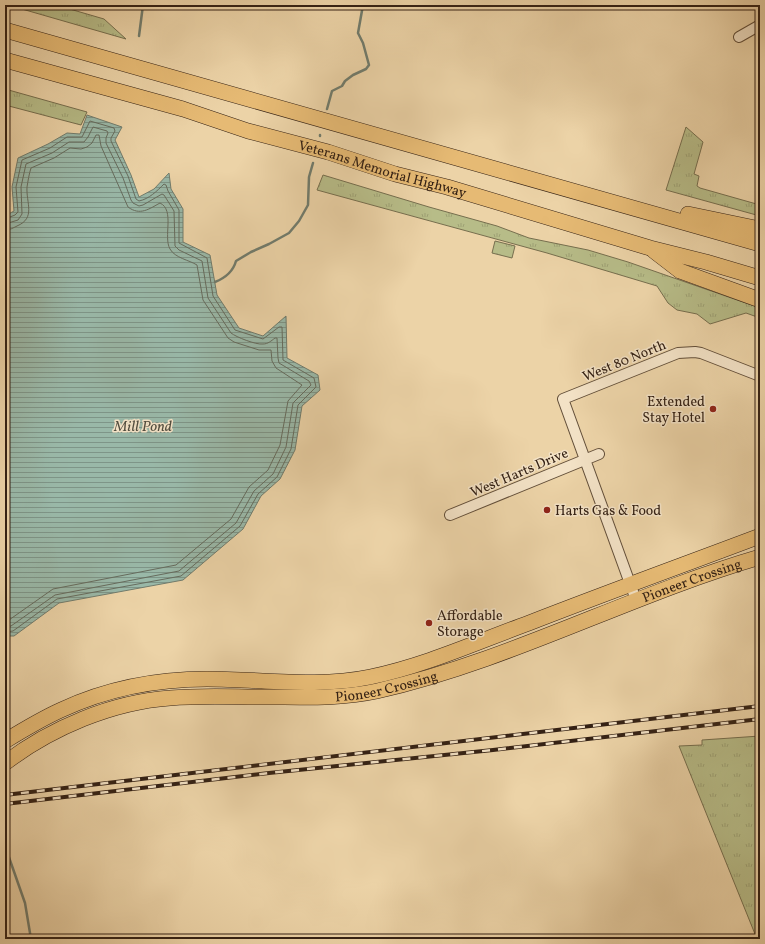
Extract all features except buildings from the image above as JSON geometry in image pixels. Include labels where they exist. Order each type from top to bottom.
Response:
[{"type":"highway","points":[[5,30],[760,244]]},
{"type":"highway","name":"Veterans Memorial Highway","points":[[5,60],[183,109],[248,131],[328,152],[395,174],[447,187],[650,248],[706,262],[760,278]]},
{"type":"highway","points":[[540,182],[760,229]]},
{"type":"highway","points":[[650,248],[680,271],[760,300]]},
{"type":"highway","name":"Pioneer Crossing","points":[[5,741],[61,710],[97,696],[135,685],[168,681],[207,679],[296,683],[333,682],[370,677],[460,649],[760,536]]},
{"type":"highway","name":"Pioneer Crossing","points":[[5,762],[40,739],[70,724],[102,711],[137,703],[168,698],[336,697],[375,691],[466,666],[636,600],[712,572],[760,557]]},
{"type":"highway","points":[[636,600],[652,600],[668,597],[760,566]]},
{"type":"street","points":[[739,37],[760,25]]},
{"type":"street","name":"West 80 North","points":[[586,459],[563,399],[678,353],[701,353],[760,376]]},
{"type":"street","name":"West Harts Drive","points":[[450,515],[599,454]]},
{"type":"street","points":[[586,459],[636,600]]},
{"type":"green space","points":[[8,5],[56,5],[104,19],[126,39]]},
{"type":"green space","points":[[5,89],[87,112],[81,125],[5,105]]},
{"type":"green space","points":[[686,127],[703,142],[694,174],[699,176],[697,186],[760,205],[760,216],[666,190]]},
{"type":"green space","points":[[323,175],[497,226],[529,238],[588,250],[628,262],[760,308],[760,318],[746,313],[710,324],[697,314],[677,310],[668,303],[657,286],[547,253],[317,190]]},
{"type":"green space","points":[[495,241],[515,246],[512,258],[492,253]]},
{"type":"green space","points":[[760,736],[760,939],[757,939],[679,746],[702,745],[702,740]]},
{"type":"water","name":"Mill Pond","points":[[87,115],[122,127],[115,140],[139,197],[154,189],[169,173],[171,189],[183,209],[183,242],[210,255],[217,295],[239,328],[263,336],[286,316],[287,358],[318,375],[320,390],[302,406],[295,450],[280,479],[261,496],[243,529],[183,580],[59,603],[14,636],[5,636],[5,216],[14,211],[12,187],[18,158],[67,133],[80,134]]},
{"type":"waterway","points":[[139,36],[143,5]]},
{"type":"waterway","points":[[327,109],[332,91],[342,86],[345,81],[353,75],[366,69],[369,65],[363,43],[358,33],[363,5]]},
{"type":"waterway","points":[[215,282],[228,274],[236,261],[289,233],[299,221],[308,205],[309,177],[313,163]]},
{"type":"waterway","points":[[5,846],[25,903],[31,939]]},
{"type":"railway","points":[[5,795],[760,706]]},
{"type":"railway","points":[[5,804],[269,773],[493,750],[760,719]]},
{"type":"place","name":"Extended Stay Hotel","points":[[713,409]]},
{"type":"place","name":"Harts Gas & Food","points":[[547,510]]},
{"type":"place","name":"Affordable Storage","points":[[429,623]]}]
